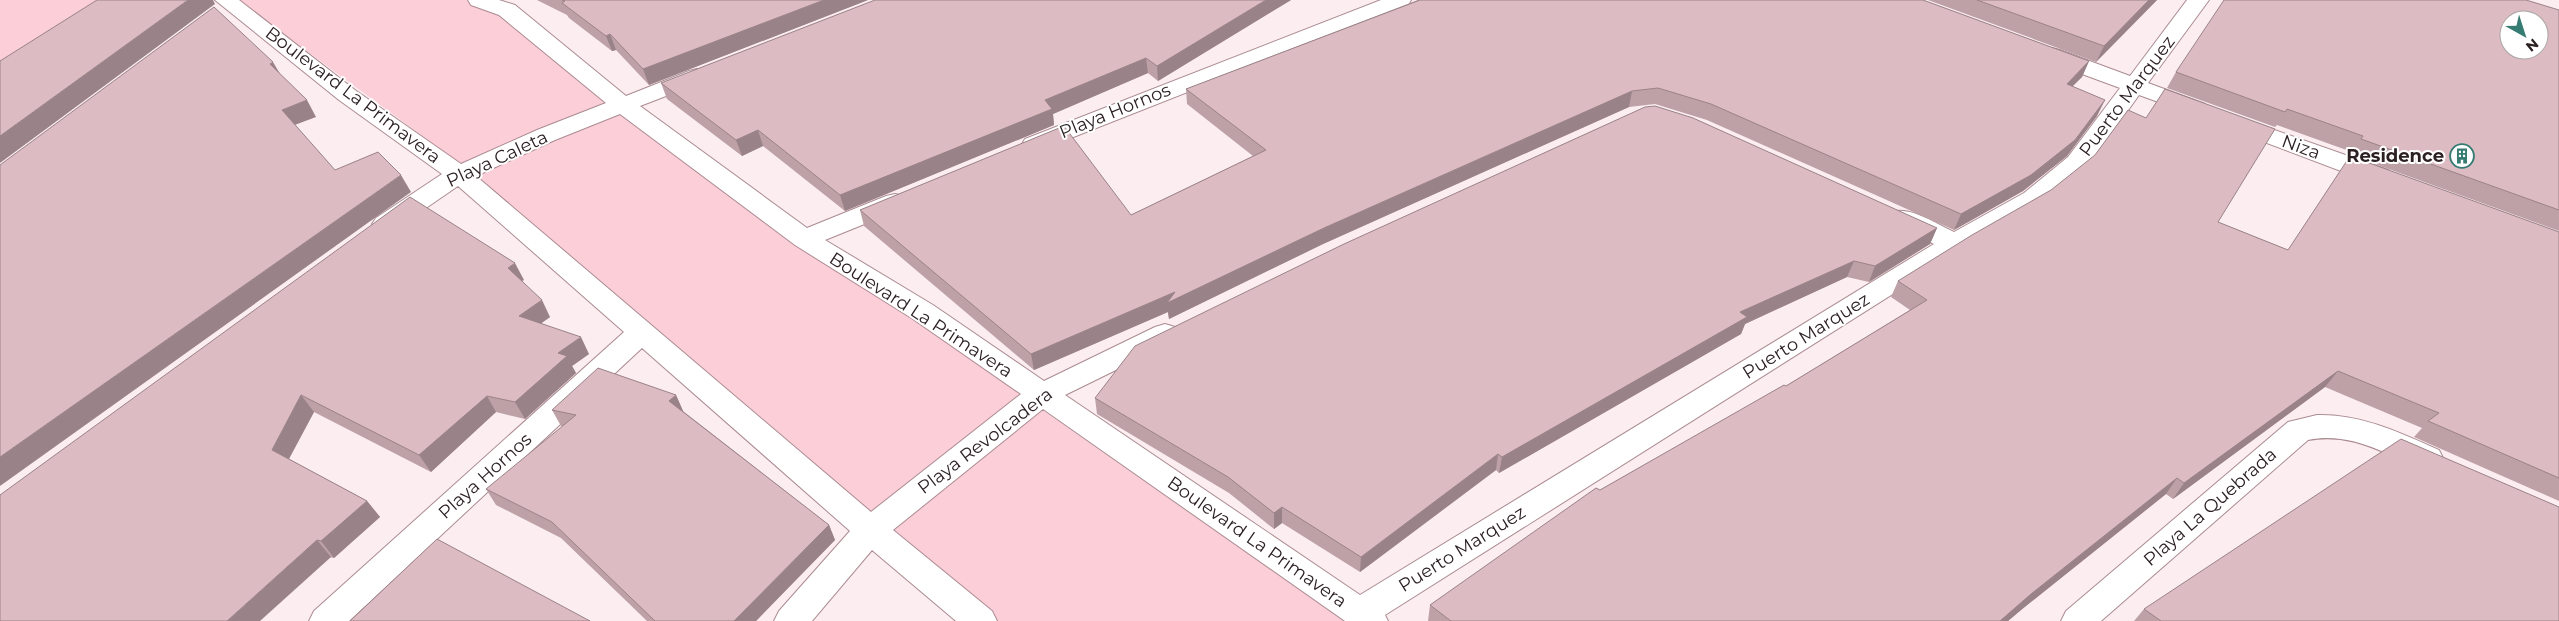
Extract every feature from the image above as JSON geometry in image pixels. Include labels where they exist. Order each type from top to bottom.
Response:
[{"type":"street","name":"Boulevard La Primavera","points":[[479,0],[507,10],[623,104],[804,239],[923,312],[1366,617]]},
{"type":"street","name":"Puerto Marquez","points":[[1366,617],[1955,243],[2033,199],[2077,163],[2198,0]]},
{"type":"street","name":"Playa Hornos","points":[[1016,152],[1393,1]]},
{"type":"street","name":"Boulevard La Primavera","points":[[228,5],[347,95],[459,174],[644,331],[870,530],[980,621]]},
{"type":"street","name":"Niza","points":[[2036,49],[2402,185]]},
{"type":"street","name":"Playa Caleta","points":[[369,236],[459,174],[546,135],[716,68]]},
{"type":"street","points":[[804,239],[915,194]]},
{"type":"street","points":[[1875,207],[1955,243]]},
{"type":"street","name":"Playa Revolcadera","points":[[791,621],[870,530],[1042,394],[1183,325]]},
{"type":"street","name":"Playa Hornos","points":[[326,621],[644,331]]},
{"type":"street","name":"Playa La Quebrada","points":[[2078,621],[2299,430],[2320,425],[2354,427],[2451,468]]},
{"type":"shaded area","points":[[0,0],[133,0],[0,86]]},
{"type":"shaded area","points":[[237,0],[473,0],[509,20],[1024,397],[1345,621],[997,621],[872,518],[473,173]]},
{"type":"building","points":[[97,0],[188,0],[0,136],[0,61]]},
{"type":"building","points":[[562,0],[824,0],[643,69],[610,34],[606,36],[562,3],[565,1]]},
{"type":"building","points":[[875,0],[1266,0],[1157,66],[1146,58],[1045,100],[1052,109],[840,195],[758,130],[736,140],[661,83]]},
{"type":"building","points":[[1420,0],[1923,0],[2089,61],[2067,84],[2105,100],[2075,140],[2031,175],[1961,214],[1711,104],[1658,88],[1632,91],[1324,228],[1167,303],[1175,292],[1031,354],[860,210],[1064,126],[1131,215],[1266,150],[1186,89]]},
{"type":"building","points":[[1977,0],[2149,0],[2104,46]]},
{"type":"building","name":"Residence","points":[[2224,0],[2526,0],[2559,10],[2559,210],[2361,139],[2363,136],[2287,109],[2285,112],[2176,72]]},
{"type":"building","points":[[214,7],[273,62],[270,64],[307,100],[282,110],[335,170],[378,152],[401,175],[0,457],[0,165]]},
{"type":"building","points":[[2165,89],[2275,129],[2218,222],[2288,250],[2350,156],[2559,232],[2559,478],[2428,421],[2439,413],[2338,371],[2184,483],[2177,478],[2031,594],[2000,621],[1451,621],[1430,605],[1596,488],[1600,490],[1784,385],[1786,386],[1927,300],[1898,281],[1972,235],[2051,190],[2095,155],[2128,110],[2146,118]]},
{"type":"building","points":[[1655,106],[1693,118],[1937,228],[1875,266],[1854,261],[1740,312],[1747,317],[1502,457],[1498,454],[1361,557],[1282,507],[1274,513],[1228,477],[1095,398],[1135,346],[1344,244],[1645,107]]},
{"type":"building","points":[[410,197],[515,263],[508,268],[542,300],[519,316],[581,337],[558,353],[567,356],[515,402],[487,396],[419,455],[301,395],[272,450],[367,501],[321,541],[317,540],[227,621],[0,621],[0,495]]},
{"type":"building","points":[[598,368],[676,395],[669,401],[829,525],[734,621],[655,621],[552,522],[486,489],[576,415],[552,410]]},
{"type":"building","points":[[2401,439],[2559,507],[2559,621],[2161,621],[2144,609]]},
{"type":"building","points":[[437,539],[590,621],[350,621]]},
{"type":"place","name":"Residence","points":[[2462,156]]}]
